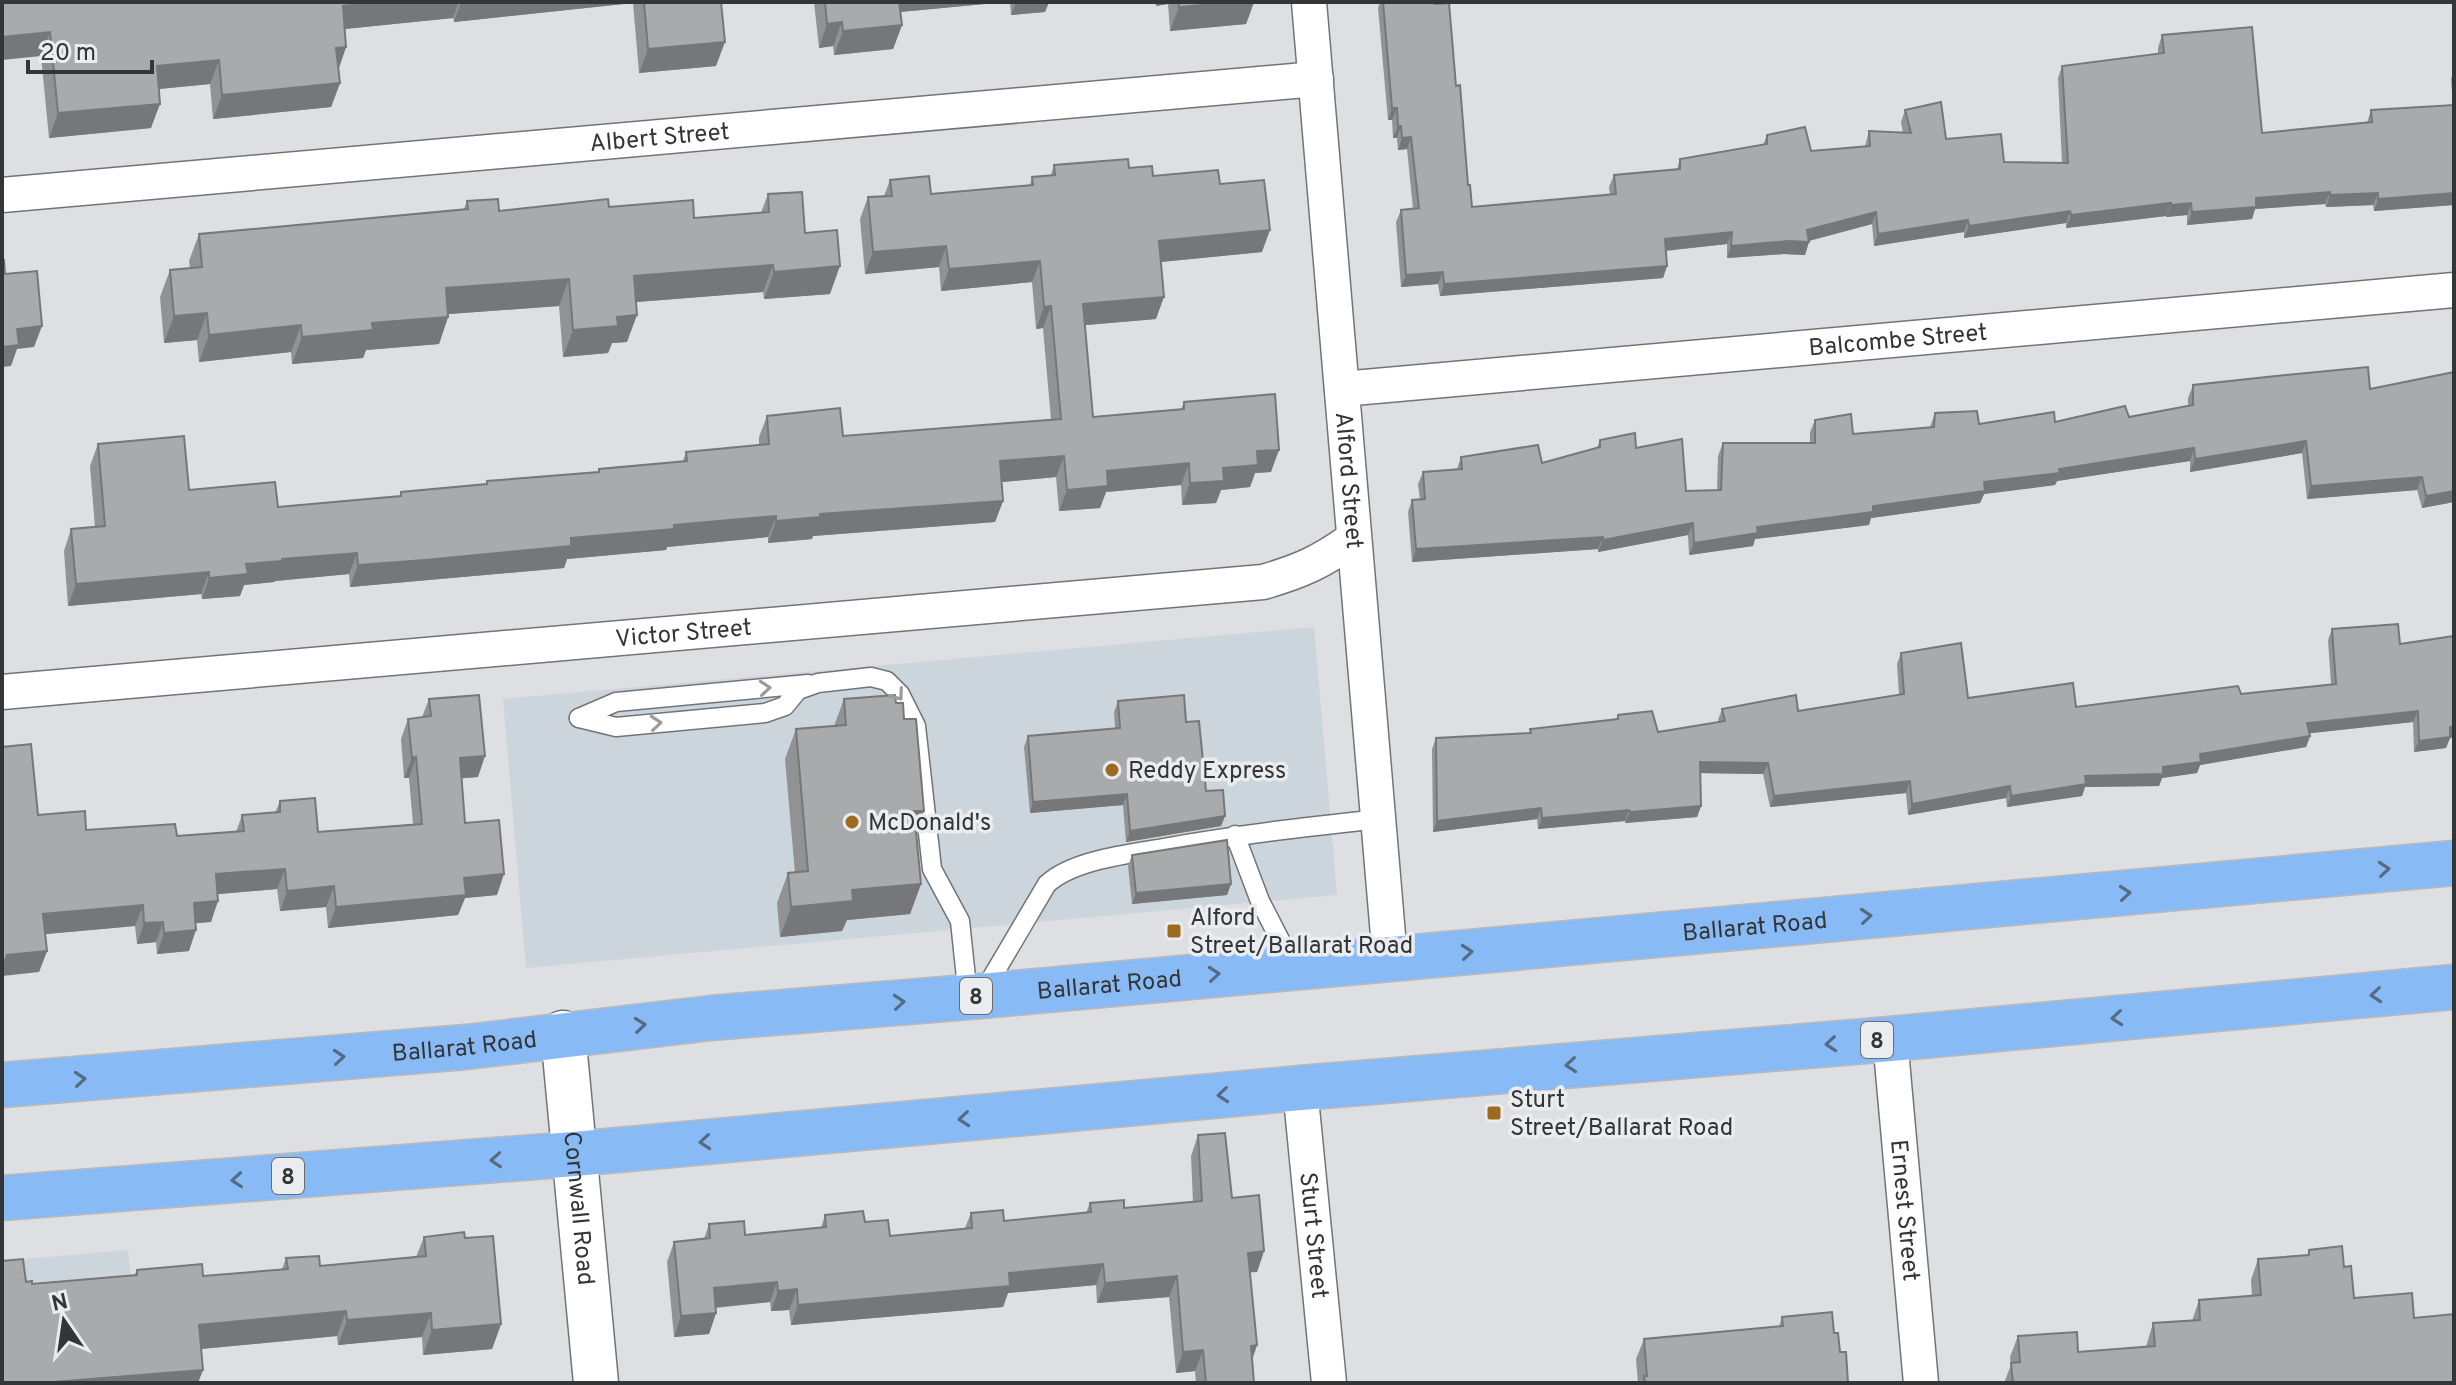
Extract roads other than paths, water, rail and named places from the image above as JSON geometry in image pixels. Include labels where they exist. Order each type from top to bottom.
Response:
[{"type":"highway","name":"Ballarat Road","points":[[2,1085],[466,1047],[563,1033],[711,1018],[2454,863]]},
{"type":"highway","name":"8","points":[[2,1198],[574,1154],[2454,987]]},
{"type":"street","name":"Alford Street","points":[[1309,2],[1390,959]]},
{"type":"street","name":"Albert Street","points":[[2,195],[1316,79]]},
{"type":"street","name":"Balcombe Street","points":[[1342,389],[2454,290]]},
{"type":"street","name":"Victor Street","points":[[2,692],[1263,582],[1300,571],[1325,559],[1353,539]]},
{"type":"street","name":"Cornwall Road","points":[[563,1033],[596,1383]]},
{"type":"street","name":"Ernest Street","points":[[1890,1039],[1921,1383]]},
{"type":"street","name":"Sturt Street","points":[[1300,1088],[1329,1383]]},
{"type":"lane","points":[[579,718],[616,727],[765,713],[785,706],[798,690],[818,683],[871,677],[887,681],[900,694],[916,726],[932,869],[960,921],[974,996]]},
{"type":"lane","points":[[974,996],[1055,876],[1118,856],[1235,835],[1378,819]]},
{"type":"lane","points":[[1235,835],[1260,901],[1294,967]]},
{"type":"place","name":"Reddy Express","points":[[1112,770]]},
{"type":"place","name":"McDonald's","points":[[852,822]]},
{"type":"place","name":"Alford Street/Ballarat Road","points":[[1174,931]]},
{"type":"place","name":"Sturt Street/Ballarat Road","points":[[1494,1113]]}]
